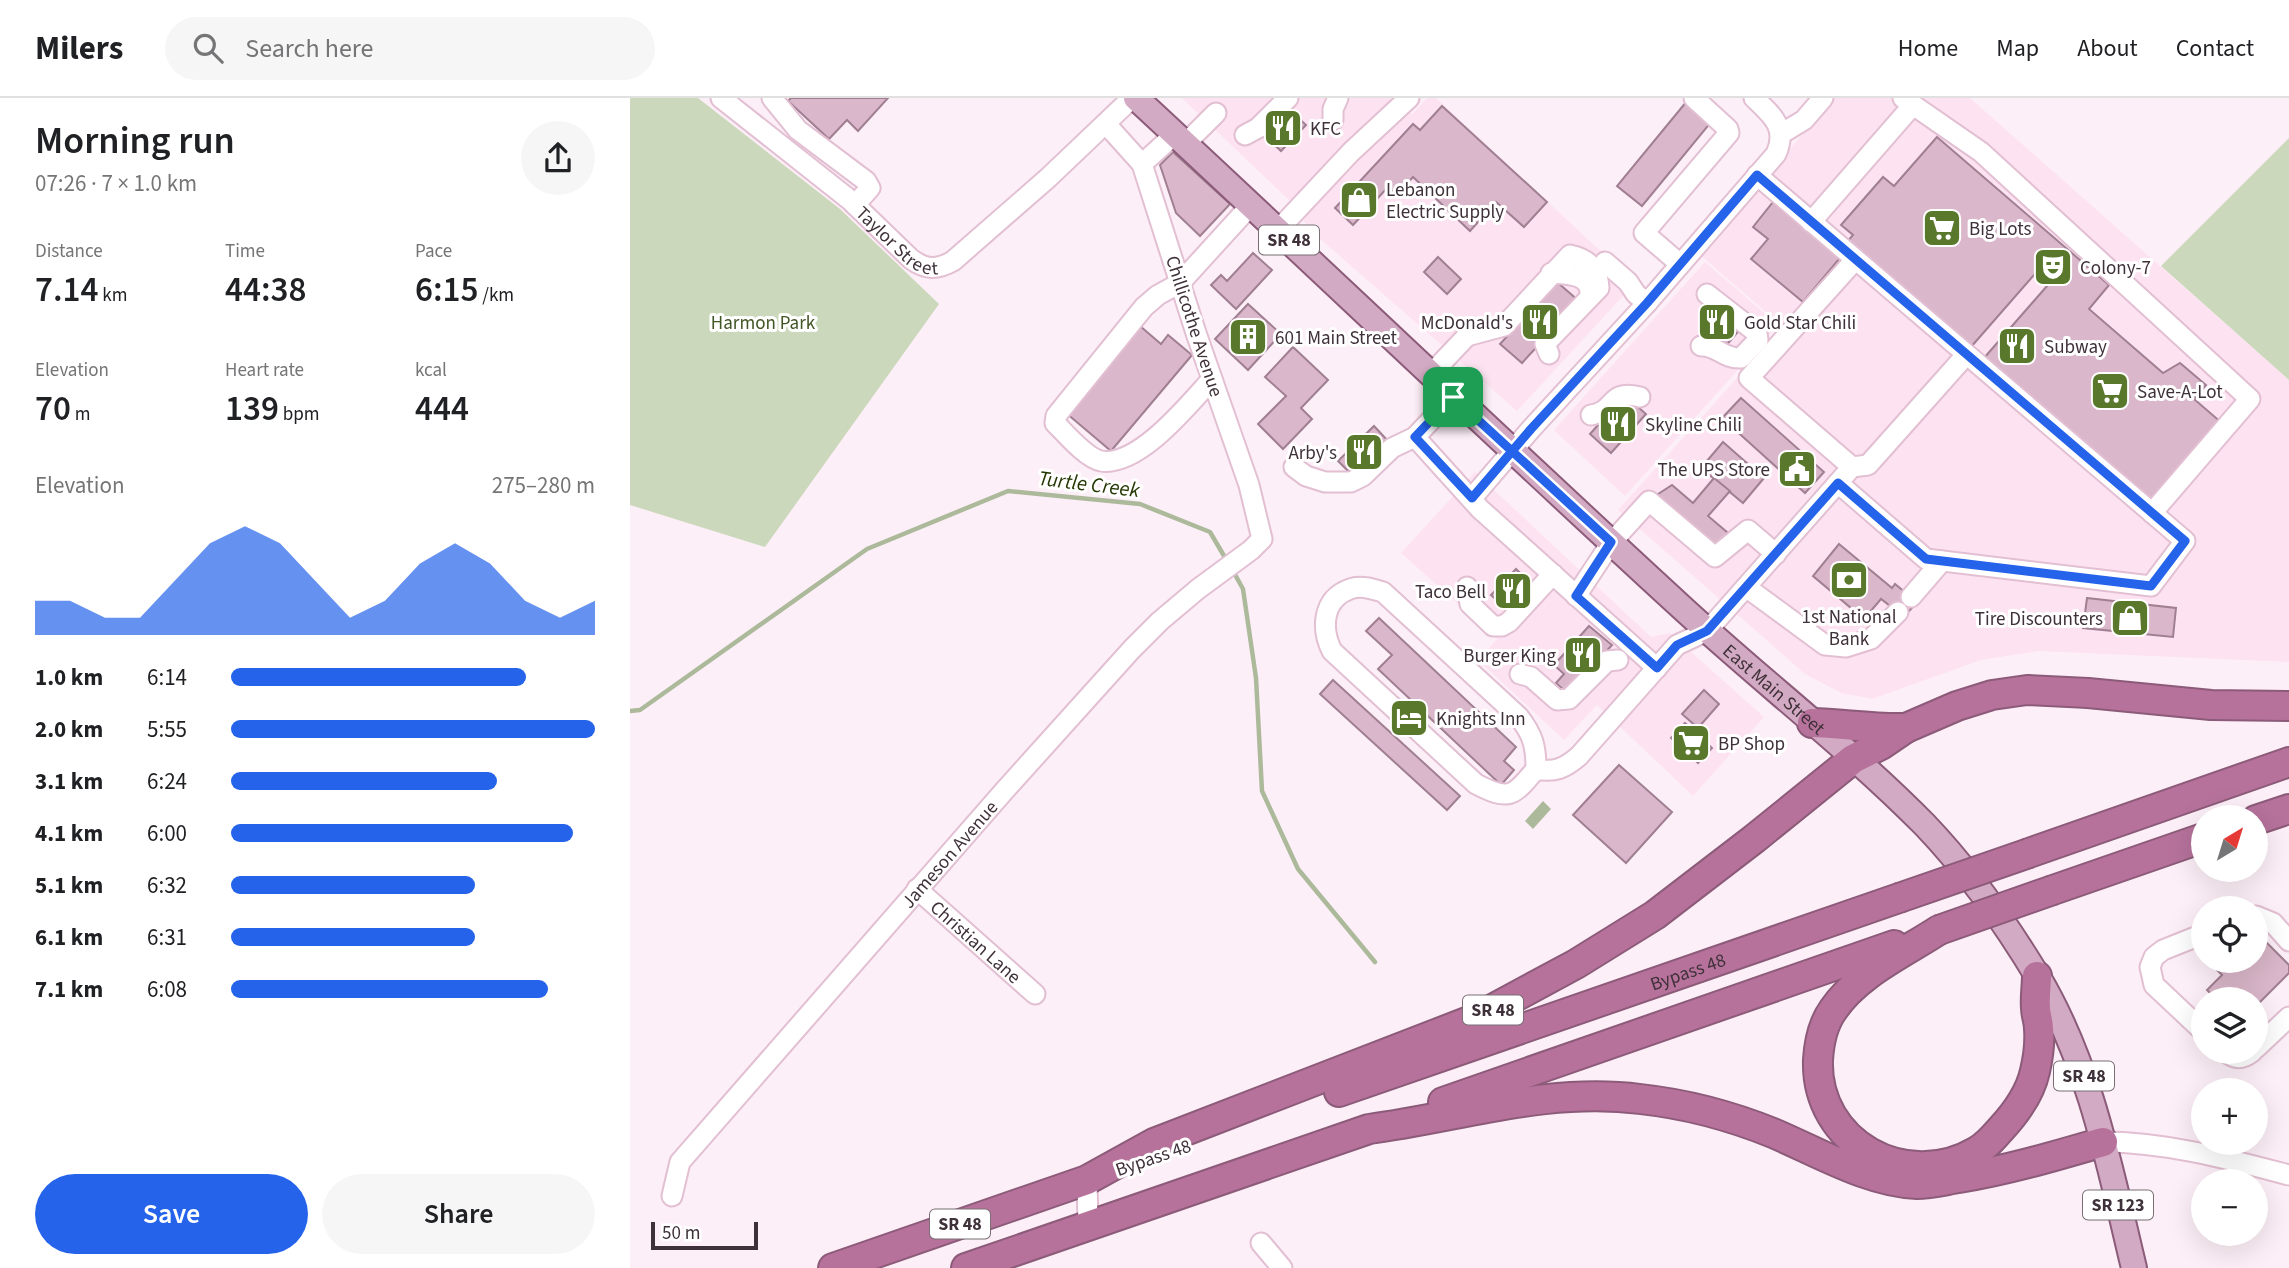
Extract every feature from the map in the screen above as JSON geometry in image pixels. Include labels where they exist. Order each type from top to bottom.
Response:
[{"type":"highway","points":[[1853,759],[1906,728],[1992,695],[2027,690],[2211,705],[2289,706]]},
{"type":"highway","points":[[1812,723],[1847,724],[1877,729],[1906,728]]},
{"type":"highway","name":"SR 48","points":[[833,1268],[1087,1180],[1154,1143],[1441,1034],[1513,999],[1576,964],[1654,915],[1853,759]]},
{"type":"highway","name":"Bypass 48","points":[[1087,1180],[2289,762]]},
{"type":"highway","points":[[2268,816],[2289,808]]},
{"type":"highway","points":[[1368,1129],[2191,842]]},
{"type":"highway","points":[[1939,930],[1859,981],[1833,1009],[1819,1051],[1818,1076],[1823,1100],[1838,1125],[1861,1148],[1874,1156],[1905,1165],[1930,1166],[2041,1139],[2073,1134],[2103,1142]]},
{"type":"highway","points":[[1951,1162],[1976,1152],[1989,1142],[2013,1116],[2027,1092],[2035,1072],[2038,1051],[2037,975]]},
{"type":"highway","name":"SR 48","points":[[966,1268],[1368,1129],[1416,1123],[1515,1101],[1596,1096],[1639,1099],[1704,1111],[1749,1124],[1863,1172],[1918,1184],[1987,1174],[2103,1142]]},
{"type":"main road","name":"East Main Street","points":[[1134,98],[1707,631],[1853,759],[1927,828],[1956,860],[2037,975],[2058,1013],[2087,1083],[2134,1268]]},
{"type":"street","name":"Taylor Street","points":[[721,98],[855,205],[911,259],[920,266],[931,269],[953,261],[1134,98]]},
{"type":"street","points":[[772,98],[798,130],[866,181],[870,188],[855,205]]},
{"type":"street","points":[[1245,135],[1258,128],[1287,98]]},
{"type":"street","points":[[1333,120],[1333,110],[1338,98]]},
{"type":"street","points":[[1278,230],[1351,152],[1409,98]]},
{"type":"street","points":[[1680,264],[1644,233],[1728,136],[1728,129],[1694,98]]},
{"type":"street","points":[[1472,498],[1642,299],[1680,264],[1776,154],[1780,145],[1779,125],[1773,115],[1754,98]]},
{"type":"street","points":[[1781,134],[1804,120],[1823,98]]},
{"type":"street","points":[[1811,222],[1908,102],[1981,152],[2250,399],[2152,513]]},
{"type":"street","points":[[1142,164],[1216,113]]},
{"type":"street","name":"Chillicothe Avenue","points":[[1106,124],[1142,164],[1249,485],[1262,539]]},
{"type":"street","points":[[1757,175],[2185,541],[2151,586],[1926,559],[1838,483]]},
{"type":"street","points":[[1212,379],[1153,442],[1120,459],[1102,461],[1090,457],[1055,423],[1056,416],[1144,306],[1180,283],[1251,205]]},
{"type":"street","points":[[1430,375],[1467,335],[1504,326],[1570,255],[1582,258],[1592,266],[1598,277],[1598,296],[1545,344],[1549,354]]},
{"type":"street","points":[[1855,260],[1749,378],[1852,467],[1868,466],[1966,355]]},
{"type":"street","points":[[1605,262],[1628,282],[1642,299]]},
{"type":"street","points":[[1701,346],[1710,345],[1731,359],[1741,358],[1758,340],[1757,333],[1707,293]]},
{"type":"street","points":[[1598,296],[1642,299]]},
{"type":"street","points":[[1591,415],[1602,413],[1619,395],[1640,397]]},
{"type":"street","points":[[1294,467],[1306,476],[1325,482],[1351,482],[1363,476],[1392,448],[1415,437],[1453,397]]},
{"type":"street","points":[[1415,437],[1480,509],[1657,668]]},
{"type":"street","points":[[1536,769],[1549,772],[1565,768],[1579,756],[1677,645],[1707,631],[1852,467]]},
{"type":"street","points":[[1576,596],[1611,542],[1649,501],[1715,557],[1748,530],[1776,554]]},
{"type":"street","name":"Jameson Avenue","points":[[672,1196],[680,1162],[917,889],[1132,649],[1160,621],[1262,539]]},
{"type":"street","points":[[1911,597],[1942,561]]},
{"type":"street","points":[[1467,587],[1470,604],[1493,626],[1502,626],[1509,622],[1553,574]]},
{"type":"street","points":[[1746,587],[1825,645],[1846,647],[1871,639],[1898,612]]},
{"type":"street","points":[[1368,588],[1384,593],[1519,717],[1531,733],[1536,752],[1536,769],[1515,791],[1505,796],[1496,795],[1476,784],[1332,651],[1325,638],[1324,622],[1335,599],[1350,589],[1368,588]]},
{"type":"street","points":[[1520,674],[1531,677],[1557,700],[1562,701],[1569,699],[1607,661],[1618,660]]},
{"type":"street","name":"Christian Lane","points":[[917,889],[1035,994]]},
{"type":"street","points":[[2268,921],[2289,941]]},
{"type":"street","points":[[2191,939],[2163,950],[2154,957],[2150,967],[2154,985],[2191,1020]]},
{"type":"street","points":[[2268,1037],[2289,1017]]},
{"type":"street","points":[[2103,1142],[2143,1143],[2236,1161],[2289,1175]]},
{"type":"street","points":[[1087,1180],[1088,1226]]},
{"type":"street","points":[[1261,1243],[1282,1268]]},
{"type":"shaded area","points":[[1182,98],[1395,98],[1412,114],[1427,98],[1436,98],[1635,283],[1517,411],[1310,230],[1292,203]]},
{"type":"shaded area","points":[[1834,98],[1970,98],[2289,380],[2289,662],[2038,651],[1981,660],[1872,699],[1841,693],[1805,674],[1618,510],[1783,327],[1699,254]]},
{"type":"shaded area","points":[[1705,262],[1778,325],[1625,496],[1554,430]]},
{"type":"shaded area","points":[[1475,472],[1651,637],[1670,633],[1764,717],[1693,796],[1597,705],[1564,740],[1478,660],[1497,639],[1401,553]]},
{"type":"shaded area","points":[[1543,801],[1551,809],[1533,829],[1525,821]]},
{"type":"green space","name":"Harmon Park","points":[[630,98],[698,98],[840,209],[939,304],[765,547],[630,505]]},
{"type":"green space","points":[[2289,138],[2289,380],[2161,266]]},
{"type":"building","points":[[791,98],[888,98],[858,131],[847,120],[829,139],[788,101]]},
{"type":"building","points":[[1687,101],[1712,121],[1642,206],[1617,186]]},
{"type":"building","name":"KFC","points":[[1284,105],[1306,125],[1281,151],[1260,131]]},
{"type":"building","points":[[1442,106],[1547,202],[1524,227],[1496,202],[1470,231],[1413,177],[1397,195],[1388,187],[1353,225],[1335,208],[1413,124],[1420,130]]},
{"type":"building","points":[[1937,137],[2109,285],[2089,309],[2163,373],[2180,363],[2206,385],[2194,399],[2223,424],[2153,505],[1984,358],[2047,286],[2034,275],[1971,347],[1848,241],[1853,235],[1841,225],[1883,177],[1894,186]]},
{"type":"building","points":[[1173,152],[1230,204],[1200,236],[1176,213],[1160,165]]},
{"type":"building","points":[[1773,202],[1840,258],[1803,302],[1751,259],[1768,239],[1753,227]]},
{"type":"building","points":[[1253,253],[1272,270],[1236,309],[1211,285],[1221,275],[1227,281]]},
{"type":"building","points":[[1438,257],[1461,279],[1447,294],[1424,272]]},
{"type":"building","name":"McDonald's","points":[[1557,282],[1579,301],[1522,363],[1500,344]]},
{"type":"building","name":"601 Main Street","points":[[1248,304],[1281,334],[1248,370],[1215,339]]},
{"type":"building","name":"Gold Star Chili","points":[[1712,304],[1741,328],[1724,348],[1700,328],[1701,317]]},
{"type":"building","points":[[1140,326],[1161,344],[1168,335],[1192,355],[1111,451],[1066,413]]},
{"type":"building","points":[[1293,347],[1328,380],[1301,408],[1312,419],[1283,449],[1258,424],[1286,396],[1265,377]]},
{"type":"building","points":[[1741,398],[1824,472],[1805,493],[1722,418]]},
{"type":"building","name":"Skyline Chili","points":[[1630,400],[1646,414],[1611,453],[1590,434],[1615,406],[1620,411]]},
{"type":"building","name":"Arby's","points":[[1374,426],[1389,442],[1354,477],[1338,461]]},
{"type":"building","points":[[1723,442],[1764,478],[1743,503],[1701,468]]},
{"type":"building","points":[[1714,478],[1730,491],[1708,516],[1734,538],[1717,549],[1655,496],[1672,485],[1693,503]]},
{"type":"building","name":"1st National Bank","points":[[1839,544],[1892,588],[1895,584],[1917,602],[1904,617],[1881,599],[1864,619],[1813,576]]},
{"type":"building","name":"Taco Bell","points":[[1516,569],[1534,586],[1509,612],[1491,595]]},
{"type":"building","name":"Tire Discounters","points":[[2087,598],[2176,608],[2173,637],[2083,628]]},
{"type":"building","points":[[1379,618],[1516,747],[1504,761],[1514,770],[1501,785],[1378,669],[1392,655],[1366,631]]},
{"type":"building","name":"Burger King","points":[[1589,626],[1612,645],[1568,694],[1556,683],[1564,674],[1554,665]]},
{"type":"building","points":[[1333,680],[1460,796],[1447,810],[1320,694]]},
{"type":"building","points":[[1704,690],[1719,704],[1698,728],[1682,714]]},
{"type":"building","name":"BP Shop","points":[[1685,723],[1712,748],[1698,763],[1671,738]]},
{"type":"building","points":[[1619,765],[1672,812],[1626,863],[1573,815]]},
{"type":"building","points":[[2268,944],[2289,965],[2289,973],[2268,994],[2268,987],[2210,987],[2222,975],[2220,973],[2268,973]]},
{"type":"waterway","name":"Turtle Creek","points":[[630,711],[640,710],[867,549],[1008,491],[1140,504],[1210,532],[1227,561]]},
{"type":"waterway","name":"Turtle Creek","points":[[1232,569],[1243,589],[1256,678],[1262,791],[1298,869],[1375,962]]},
{"type":"place","name":"KFC","points":[[1283,128]]},
{"type":"place","name":"Lebanon Electric Supply","points":[[1359,200]]},
{"type":"place","name":"Big Lots","points":[[1942,228]]},
{"type":"place","name":"Colony-7","points":[[2053,267]]},
{"type":"place","name":"McDonald's","points":[[1540,322]]},
{"type":"place","name":"Gold Star Chili","points":[[1717,322]]},
{"type":"place","name":"601 Main Street","points":[[1248,337]]},
{"type":"place","name":"Subway","points":[[2017,346]]},
{"type":"place","name":"Save-A-Lot","points":[[2110,391]]},
{"type":"place","name":"Skyline Chili","points":[[1618,424]]},
{"type":"place","name":"Arby's","points":[[1364,452]]},
{"type":"place","name":"The UPS Store","points":[[1797,469]]},
{"type":"place","name":"1st National Bank","points":[[1849,580]]},
{"type":"place","name":"Taco Bell","points":[[1513,591]]},
{"type":"place","name":"Tire Discounters","points":[[2130,618]]},
{"type":"place","name":"Burger King","points":[[1583,655]]},
{"type":"place","name":"Knights Inn","points":[[1409,718]]},
{"type":"place","name":"BP Shop","points":[[1691,743]]},
{"type":"route","points":[[1453,397],[1415,437],[1472,498],[1513,452],[1531,429],[1596,361],[1757,175],[2185,541],[2151,586],[1926,559],[1838,483],[1707,631],[1677,645],[1657,668],[1576,596],[1611,542],[1576,511],[1513,452],[1453,397]]}]
